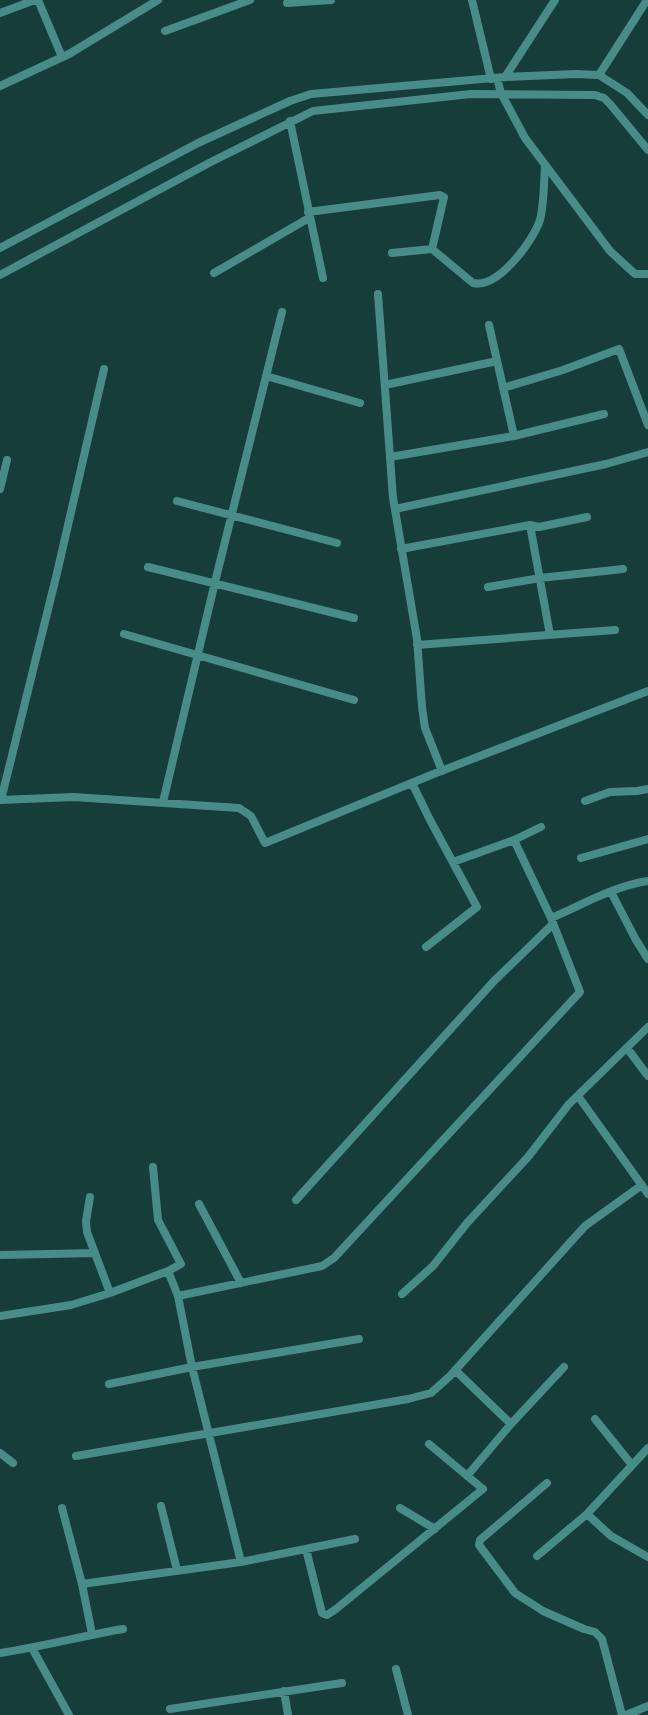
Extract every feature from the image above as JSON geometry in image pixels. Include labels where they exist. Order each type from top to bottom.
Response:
[{"type":"street","points":[[9,0],[12,8]]},
{"type":"street","points":[[0,13],[37,0],[62,57]]},
{"type":"street","points":[[0,86],[62,57],[112,29],[158,0]]},
{"type":"street","points":[[165,31],[248,0]]},
{"type":"street","points":[[287,3],[331,0]]},
{"type":"street","points":[[472,0],[498,78],[500,93],[525,138],[610,250],[635,274],[648,274]]},
{"type":"street","points":[[599,75],[647,0]]},
{"type":"street","points":[[498,78],[554,1]]},
{"type":"street","points":[[0,248],[191,147],[290,101],[311,94],[498,78],[576,74],[599,75],[627,93],[647,112]]},
{"type":"street","points":[[0,275],[290,121],[313,111],[337,107],[471,94],[500,93],[595,95],[604,98],[648,150]]},
{"type":"street","points":[[290,121],[323,278]]},
{"type":"street","points":[[392,253],[432,249],[473,283],[479,285],[487,283],[508,267],[531,238],[540,219],[546,165]]},
{"type":"street","points":[[214,273],[309,215],[440,195],[444,197],[432,249]]},
{"type":"street","points":[[378,294],[395,509],[417,645],[425,728],[442,771]]},
{"type":"street","points":[[163,802],[215,582],[282,312]]},
{"type":"street","points":[[489,325],[514,436]]},
{"type":"street","points":[[503,388],[563,370],[619,349],[648,425]]},
{"type":"street","points":[[385,385],[497,362]]},
{"type":"street","points":[[104,369],[57,573],[1,800],[74,797],[239,808],[251,816],[265,843],[442,771],[648,692]]},
{"type":"street","points":[[266,376],[360,403]]},
{"type":"street","points":[[390,457],[514,436],[604,414]]},
{"type":"street","points":[[395,509],[606,464],[648,452]]},
{"type":"street","points":[[0,489],[7,460]]},
{"type":"street","points":[[177,501],[336,543]]},
{"type":"street","points":[[401,549],[530,525],[539,527],[587,517]]},
{"type":"street","points":[[530,525],[550,635]]},
{"type":"street","points":[[148,567],[215,582],[354,618]]},
{"type":"street","points":[[488,587],[540,578],[623,569]]},
{"type":"street","points":[[417,645],[615,630]]},
{"type":"street","points":[[124,634],[354,700]]},
{"type":"street","points":[[412,783],[477,907],[426,947]]},
{"type":"street","points":[[585,801],[610,792],[648,789]]},
{"type":"street","points":[[453,862],[514,840],[541,827]]},
{"type":"street","points":[[178,1296],[322,1266],[334,1258],[580,992],[552,921],[514,840]]},
{"type":"street","points":[[581,858],[648,840]]},
{"type":"street","points":[[296,1200],[494,981],[552,921],[611,892],[636,883],[648,881]]},
{"type":"street","points":[[611,892],[636,940],[648,959]]},
{"type":"street","points":[[402,1294],[433,1266],[467,1223],[528,1157],[569,1104],[648,1027]]},
{"type":"street","points":[[627,1048],[648,1076]]},
{"type":"street","points":[[578,1096],[648,1194]]},
{"type":"street","points":[[0,1316],[70,1305],[110,1293],[168,1271],[181,1264],[158,1220],[152,1167]]},
{"type":"street","points":[[76,1456],[209,1434],[416,1397],[431,1393],[455,1370],[585,1226],[642,1185]]},
{"type":"street","points":[[90,1197],[86,1221],[87,1232],[110,1293]]},
{"type":"street","points":[[199,1204],[242,1283]]},
{"type":"street","points":[[0,1255],[95,1253]]},
{"type":"street","points":[[168,1271],[178,1296],[192,1367],[241,1562]]},
{"type":"street","points":[[109,1384],[192,1367],[359,1339]]},
{"type":"street","points":[[467,1476],[511,1424],[564,1367]]},
{"type":"street","points":[[455,1370],[511,1424]]},
{"type":"street","points":[[595,1419],[632,1465]]},
{"type":"street","points":[[306,1549],[322,1613],[326,1615],[336,1609],[483,1489],[429,1444]]},
{"type":"street","points":[[537,1556],[587,1514],[648,1448]]},
{"type":"street","points":[[0,1453],[13,1463]]},
{"type":"street","points":[[547,1483],[480,1540],[479,1545],[515,1593],[543,1611],[584,1630],[595,1632],[602,1639],[622,1715]]},
{"type":"street","points":[[160,1506],[177,1570]]},
{"type":"street","points":[[62,1508],[82,1584],[92,1634]]},
{"type":"street","points":[[400,1508],[435,1529]]},
{"type":"street","points":[[587,1514],[611,1536],[648,1557]]},
{"type":"street","points":[[82,1584],[241,1562],[355,1539]]},
{"type":"street","points":[[0,1653],[32,1648],[92,1634],[123,1629]]},
{"type":"street","points":[[32,1648],[69,1715]]},
{"type":"street","points":[[396,1669],[408,1715]]},
{"type":"street","points":[[170,1709],[342,1683]]},
{"type":"street","points":[[284,1691],[288,1715]]},
{"type":"street","points":[[626,1715],[648,1706]]}]
